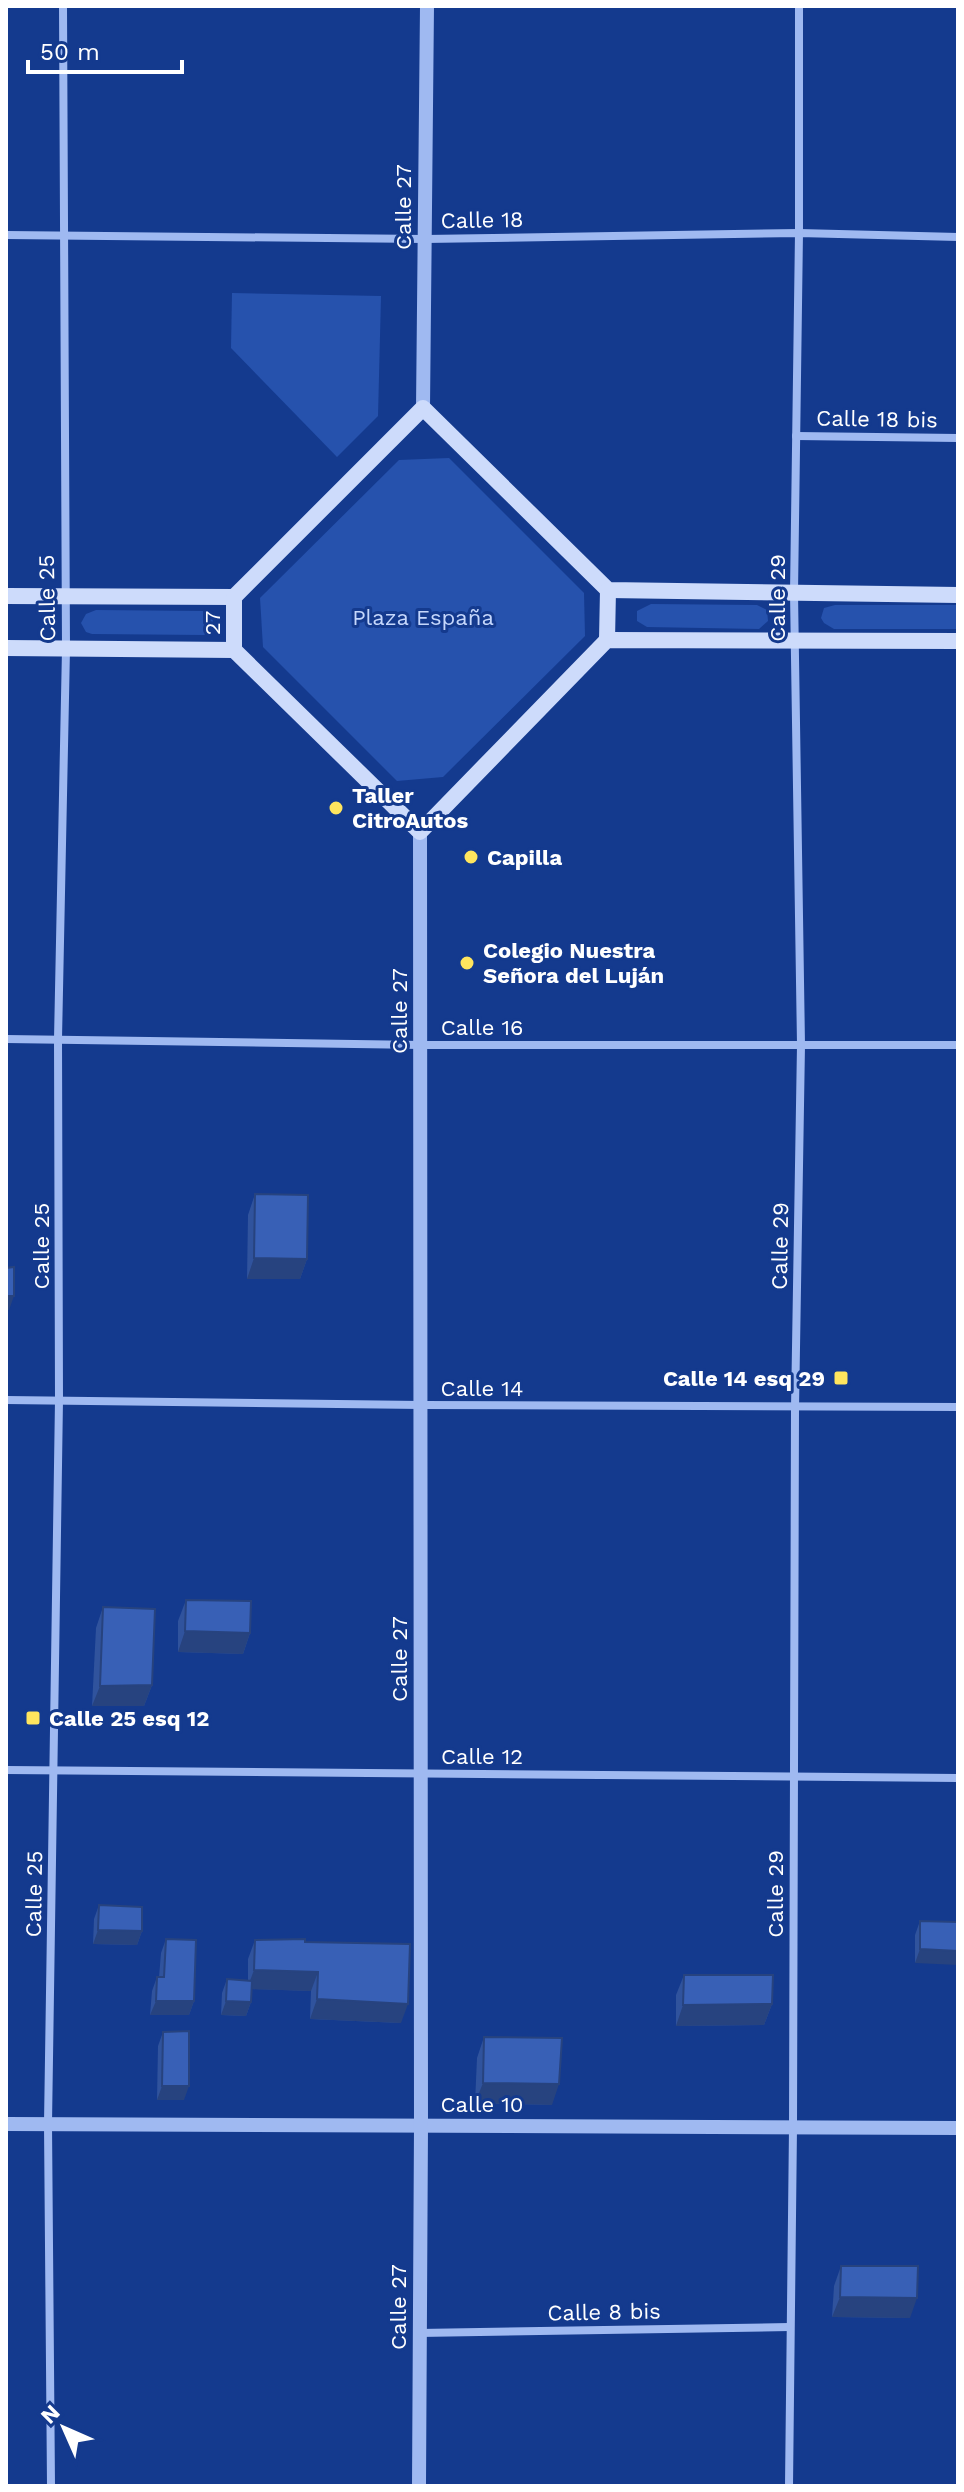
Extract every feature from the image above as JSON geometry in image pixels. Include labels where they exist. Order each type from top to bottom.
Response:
[{"type":"main road","points":[[6,596],[234,597],[423,408],[608,590],[958,595]]},
{"type":"main road","points":[[6,648],[234,650],[420,832],[607,640],[608,590]]},
{"type":"main road","name":"27","points":[[234,597],[234,650]]},
{"type":"main road","points":[[607,640],[958,641]]},
{"type":"street","name":"Calle 25","points":[[51,2486],[48,2124],[59,1400],[58,1039],[66,649],[63,6]]},
{"type":"street","name":"Calle 27","points":[[423,408],[427,6]]},
{"type":"street","name":"Calle 29","points":[[789,2486],[795,1408],[801,1045],[794,640],[799,6]]},
{"type":"street","name":"Calle 18","points":[[6,235],[425,239],[799,233],[958,237]]},
{"type":"street","name":"Calle 18 bis","points":[[796,436],[958,438]]},
{"type":"street","name":"Calle 27","points":[[419,2486],[420,832]]},
{"type":"street","name":"Calle 16","points":[[6,1039],[421,1045],[958,1045]]},
{"type":"street","name":"Calle 14","points":[[6,1400],[958,1407]]},
{"type":"street","name":"Calle 12","points":[[6,1770],[958,1778]]},
{"type":"street","name":"Calle 10","points":[[6,2124],[958,2128]]},
{"type":"street","name":"Calle 8 bis","points":[[419,2333],[790,2327]]},
{"type":"green space","points":[[232,293],[381,296],[378,416],[337,457],[231,348]]},
{"type":"green space","name":"Plaza España","points":[[449,458],[584,593],[585,636],[443,777],[397,781],[263,647],[260,598],[399,460]]},
{"type":"green space","points":[[651,604],[757,605],[767,610],[768,621],[759,629],[647,627],[637,621],[637,611]]},
{"type":"green space","points":[[835,605],[958,605],[958,629],[834,629],[821,618],[824,608]]},
{"type":"green space","points":[[96,610],[203,611],[212,616],[214,628],[204,635],[92,634],[86,632],[81,623],[86,614]]},
{"type":"building","points":[[255,1194],[308,1195],[307,1259],[254,1258]]},
{"type":"building","points":[[14,1267],[14,1296],[6,1296],[6,1268]]},
{"type":"building","points":[[186,1600],[251,1601],[250,1633],[185,1631]]},
{"type":"building","points":[[103,1607],[155,1609],[152,1685],[100,1686]]},
{"type":"building","points":[[99,1905],[142,1907],[142,1931],[98,1930]]},
{"type":"building","points":[[920,1921],[958,1922],[958,1951],[920,1949]]},
{"type":"building","points":[[166,1939],[196,1940],[194,2001],[156,2001],[157,1977],[164,1977]]},
{"type":"building","points":[[305,1939],[305,1942],[410,1944],[408,2004],[317,1999],[318,1972],[254,1970],[255,1940]]},
{"type":"building","points":[[684,1975],[773,1975],[772,2004],[683,2005]]},
{"type":"building","points":[[227,1979],[252,1981],[251,2002],[226,2001]]},
{"type":"building","points":[[189,2031],[189,2086],[162,2086],[163,2032]]},
{"type":"building","points":[[484,2037],[562,2038],[559,2084],[483,2083]]},
{"type":"building","points":[[841,2266],[918,2266],[917,2298],[840,2297]]},
{"type":"place","name":"Taller CitroAutos","points":[[336,808]]},
{"type":"place","name":"Capilla","points":[[471,857]]},
{"type":"place","name":"Colegio Nuestra Señora del Luján","points":[[467,963]]},
{"type":"place","name":"Calle 14 esq 29","points":[[841,1378]]},
{"type":"place","name":"Calle 25 esq 12","points":[[33,1718]]}]
